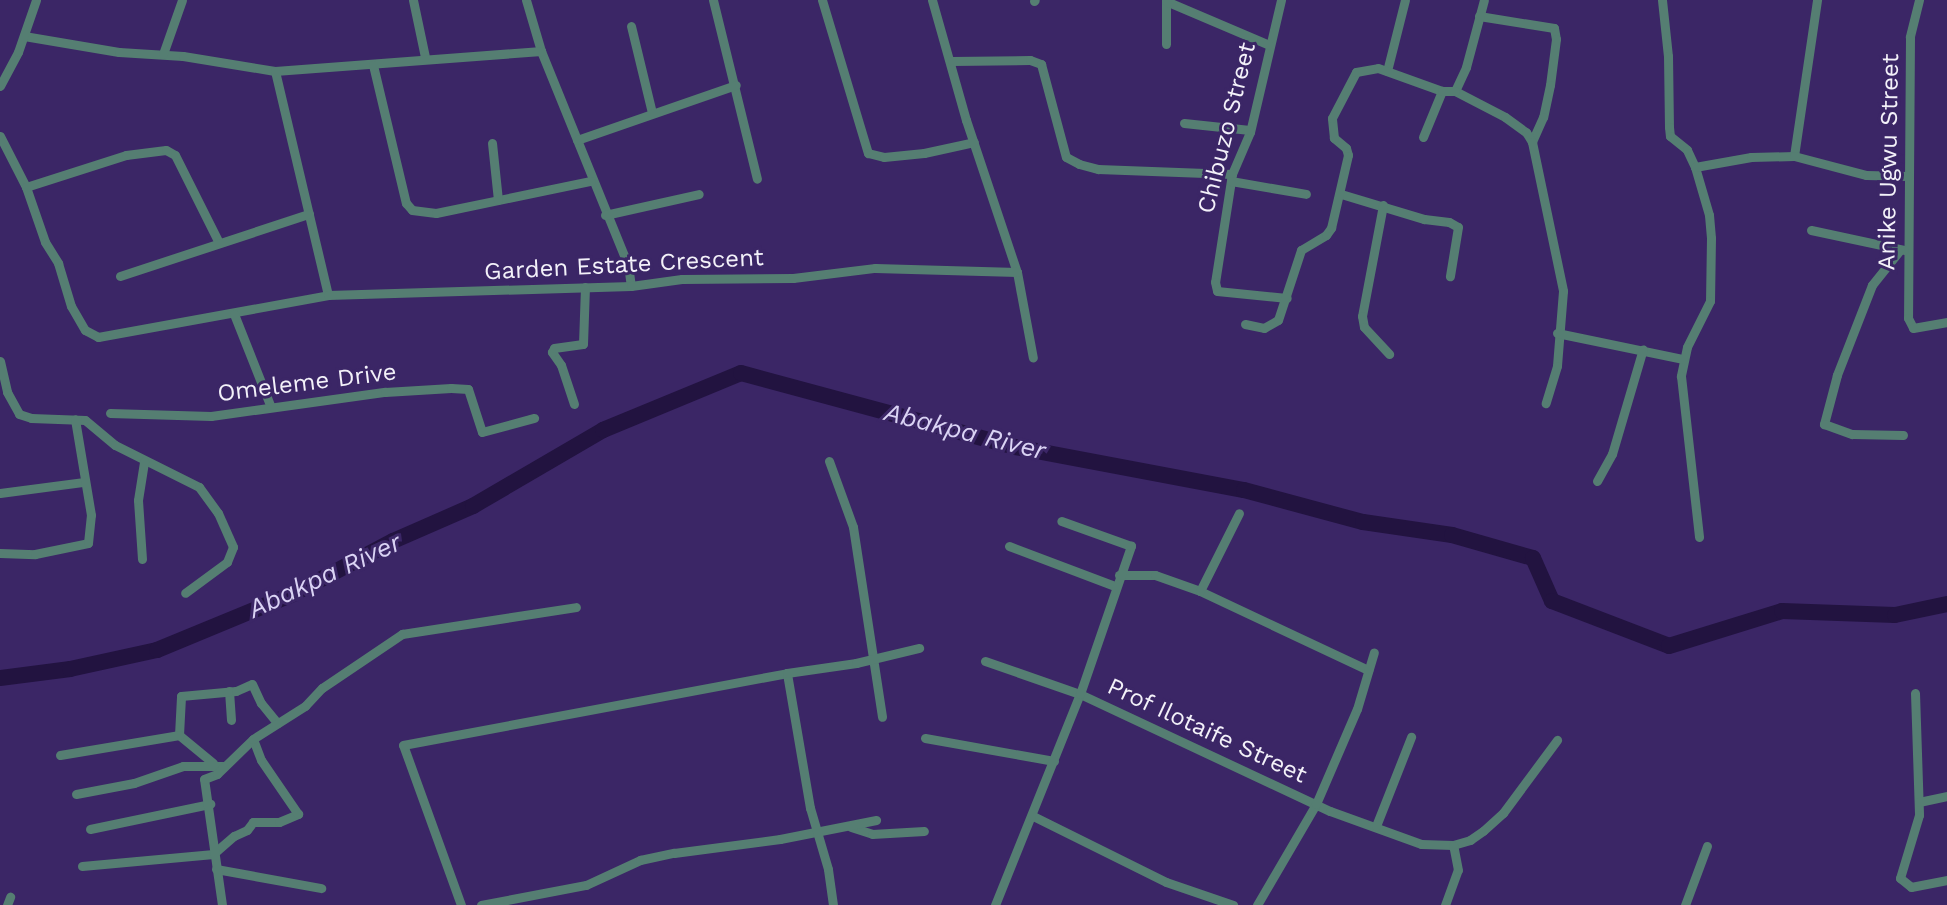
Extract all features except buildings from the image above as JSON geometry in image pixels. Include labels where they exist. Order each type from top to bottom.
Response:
[{"type":"street","points":[[0,86],[24,36],[36,0]]},
{"type":"street","points":[[163,54],[182,0]]},
{"type":"street","points":[[413,0],[425,57]]},
{"type":"street","points":[[526,0],[541,51],[591,181],[628,265],[631,286]]},
{"type":"street","points":[[713,0],[757,179]]},
{"type":"street","points":[[822,0],[868,153],[884,157],[910,155],[974,142]]},
{"type":"street","points":[[932,0],[987,187],[1017,272],[1033,358]]},
{"type":"street","name":"Chibuzo Street","points":[[1281,0],[1250,130],[1232,178],[1220,239],[1217,291],[1287,298]]},
{"type":"street","points":[[1387,71],[1405,0]]},
{"type":"street","points":[[1455,91],[1466,67],[1484,0]]},
{"type":"street","points":[[1662,0],[1668,56],[1670,136],[1687,150],[1709,215],[1710,301],[1683,359],[1681,376],[1699,537]]},
{"type":"street","points":[[1794,156],[1817,0]]},
{"type":"street","name":"Anike Ugwu Street","points":[[1919,0],[1910,37],[1904,250],[1909,326],[1947,322]]},
{"type":"street","points":[[1166,44],[1166,1],[1269,45]]},
{"type":"street","points":[[1479,16],[1554,28],[1556,39],[1550,85],[1543,117],[1532,142]]},
{"type":"street","points":[[631,26],[652,113]]},
{"type":"street","points":[[24,36],[119,52],[163,54],[275,71],[373,65],[425,57],[541,51]]},
{"type":"street","points":[[952,61],[1030,60],[1041,64],[1066,157],[1098,169],[1232,178],[1306,194]]},
{"type":"street","points":[[373,65],[406,203],[412,210],[436,213],[591,181]]},
{"type":"street","points":[[1245,324],[1264,328],[1273,325],[1287,298],[1301,250],[1326,235],[1341,194],[1348,155],[1346,148],[1334,138],[1332,118],[1356,72],[1369,67],[1387,71],[1442,91],[1455,91],[1505,117],[1526,132],[1532,142],[1558,255],[1563,291],[1557,333],[1557,366],[1546,403]]},
{"type":"street","points":[[275,71],[309,214],[321,250],[328,295]]},
{"type":"street","points":[[577,140],[736,85]]},
{"type":"street","points":[[1423,137],[1442,91]]},
{"type":"street","points":[[1184,123],[1250,130]]},
{"type":"street","points":[[0,136],[26,187],[126,155],[166,150],[175,155],[219,243]]},
{"type":"street","points":[[492,143],[498,200]]},
{"type":"street","points":[[1695,167],[1751,157],[1794,156],[1866,175],[1908,176]]},
{"type":"street","name":"Garden Estate Crescent","points":[[26,187],[40,230],[58,263],[71,306],[91,335],[108,336],[328,295],[631,286],[682,279],[793,278],[875,268],[1017,272]]},
{"type":"street","points":[[605,215],[699,194]]},
{"type":"street","points":[[1341,194],[1458,227],[1450,276]]},
{"type":"street","points":[[1383,205],[1362,316],[1364,327],[1389,354]]},
{"type":"street","points":[[120,276],[309,214]]},
{"type":"street","points":[[1811,230],[1904,250]]},
{"type":"street","points":[[1903,435],[1852,434],[1824,424],[1837,375],[1872,285],[1904,250]]},
{"type":"street","points":[[574,404],[561,365],[552,352],[554,348],[582,345],[585,341],[585,287]]},
{"type":"street","points":[[234,314],[270,405]]},
{"type":"street","points":[[1557,333],[1683,359]]},
{"type":"street","points":[[1597,481],[1612,454],[1643,349]]},
{"type":"street","points":[[0,361],[4,393],[24,417],[89,422],[104,437],[144,461],[199,487],[218,513],[233,547],[227,562],[185,593]]},
{"type":"street","name":"Omeleme Drive","points":[[110,413],[211,416],[270,405],[307,405],[385,392],[468,389],[482,432],[534,418]]},
{"type":"street","points":[[0,553],[35,554],[88,543],[91,515],[75,419]]},
{"type":"street","points":[[142,559],[138,500],[144,461]]},
{"type":"street","points":[[829,461],[853,527],[882,717]]},
{"type":"street","points":[[0,493],[84,482]]},
{"type":"street","points":[[1200,591],[1239,513]]},
{"type":"street","points":[[995,905],[1080,694],[1129,544],[1061,521]]},
{"type":"street","points":[[1009,546],[1115,586]]},
{"type":"street","points":[[1119,575],[1155,575],[1200,591],[1368,670]]},
{"type":"street","points":[[222,905],[213,854],[210,804],[204,779],[224,766],[253,739],[402,634],[576,607]]},
{"type":"street","points":[[461,905],[403,745],[919,648]]},
{"type":"street","points":[[1257,905],[1316,804],[1357,709],[1374,652]]},
{"type":"street","name":"Prof Ilotaife Street","points":[[985,661],[1080,694],[1316,804],[1421,844],[1453,845]]},
{"type":"street","points":[[787,673],[833,905]]},
{"type":"street","points":[[213,763],[179,735],[178,708],[184,694],[229,691],[252,684],[261,703],[277,723]]},
{"type":"street","points":[[229,691],[231,720]]},
{"type":"street","points":[[1915,693],[1919,802],[1900,878],[1911,887],[1947,880]]},
{"type":"street","points":[[60,755],[179,735]]},
{"type":"street","points":[[1376,826],[1411,737]]},
{"type":"street","points":[[925,738],[1054,761]]},
{"type":"street","points":[[82,866],[213,854],[234,836],[247,830],[253,822],[279,822],[298,814],[261,760],[253,739]]},
{"type":"street","points":[[1445,905],[1458,870],[1453,845],[1470,840],[1503,813],[1557,740]]},
{"type":"street","points":[[76,794],[147,779],[168,769],[213,763],[224,766]]},
{"type":"street","points":[[1919,802],[1947,796]]},
{"type":"street","points":[[90,829],[210,804]]},
{"type":"street","points":[[1033,816],[1166,882],[1233,905]]},
{"type":"street","points":[[482,904],[586,885],[640,860],[876,820]]},
{"type":"street","points":[[847,826],[872,834],[924,831]]},
{"type":"street","points":[[1685,905],[1707,846]]},
{"type":"street","points":[[216,869],[321,888]]},
{"type":"waterway","name":"Abakpa River","points":[[0,678],[70,669],[157,650],[293,594],[393,541],[473,506],[603,430],[741,373],[1016,447],[1244,490],[1363,522],[1452,535],[1533,558],[1552,601],[1669,646],[1782,611],[1895,615],[1947,604]]}]
